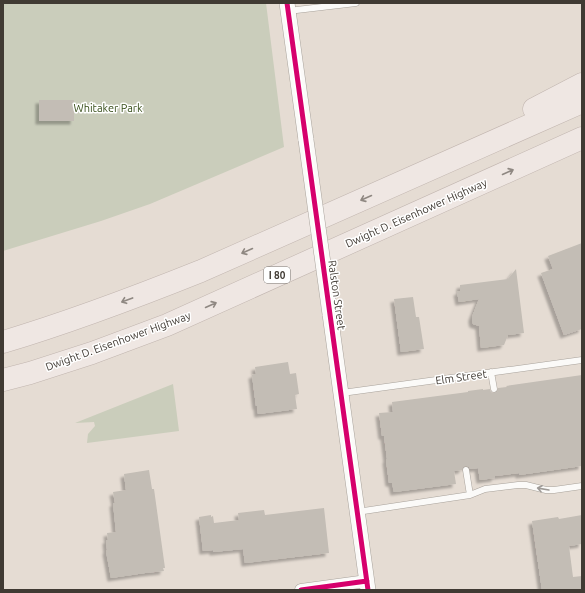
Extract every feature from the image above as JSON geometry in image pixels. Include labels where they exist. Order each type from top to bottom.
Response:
[{"type":"highway","points":[[402,182],[582,84]]},
{"type":"highway","points":[[3,342],[98,311],[201,271],[582,102]]},
{"type":"highway","name":"Dwight D. Eisenhower Highway","points":[[3,380],[79,357],[167,325],[582,138]]},
{"type":"street","name":"Ralston Street","points":[[287,7],[367,586]]},
{"type":"street","points":[[301,590],[367,586]]},
{"type":"lane","points":[[287,7],[356,3]]},
{"type":"lane","name":"Elm Street","points":[[341,394],[582,360]]},
{"type":"lane","points":[[491,372],[494,389]]},
{"type":"lane","points":[[466,470],[470,495]]},
{"type":"lane","points":[[357,512],[470,495],[485,489],[518,485],[526,485],[546,490],[582,486]]},
{"type":"green space","name":"Whitaker Park","points":[[3,3],[266,3],[284,147],[150,204],[101,221],[3,251]]},
{"type":"green space","points":[[173,384],[179,431],[87,443],[88,434],[95,426],[94,422],[75,423]]},
{"type":"building","points":[[39,100],[74,100],[74,121],[39,121]]},
{"type":"building","points":[[582,243],[582,329],[564,335],[541,273],[553,269],[548,256]]},
{"type":"building","points":[[516,269],[524,333],[508,335],[504,345],[481,348],[479,326],[473,324],[472,320],[479,299],[459,302],[457,292],[460,291],[460,285],[508,279]]},
{"type":"building","points":[[413,297],[416,317],[419,317],[424,349],[401,352],[394,299]]},
{"type":"building","points":[[288,362],[290,374],[296,373],[299,394],[295,395],[297,409],[258,414],[252,375],[256,374],[255,367]]},
{"type":"building","points":[[582,375],[582,466],[519,475],[519,473],[495,476],[495,478],[480,480],[478,468],[470,469],[466,466],[463,467],[462,470],[454,471],[456,484],[394,492],[392,483],[389,483],[384,436],[382,436],[379,413],[393,412],[392,402],[483,389],[490,389],[491,392],[494,393],[497,392],[498,388],[507,387],[506,386]]},
{"type":"building","points":[[149,470],[152,489],[154,489],[165,568],[163,568],[164,571],[111,578],[106,551],[106,540],[108,540],[107,533],[116,532],[113,492],[126,490],[124,474]]},
{"type":"building","points":[[324,508],[329,553],[245,563],[243,549],[213,552],[213,550],[203,551],[199,517],[211,515],[211,517],[213,516],[214,523],[239,520],[238,513],[264,510],[265,515]]},
{"type":"building","points":[[582,515],[582,544],[569,546],[573,577],[582,576],[582,590],[542,590],[532,521],[558,517],[559,519]]},
{"type":"cycle path","points":[[287,3],[368,590]]},
{"type":"cycle path","points":[[301,590],[367,581]]}]
